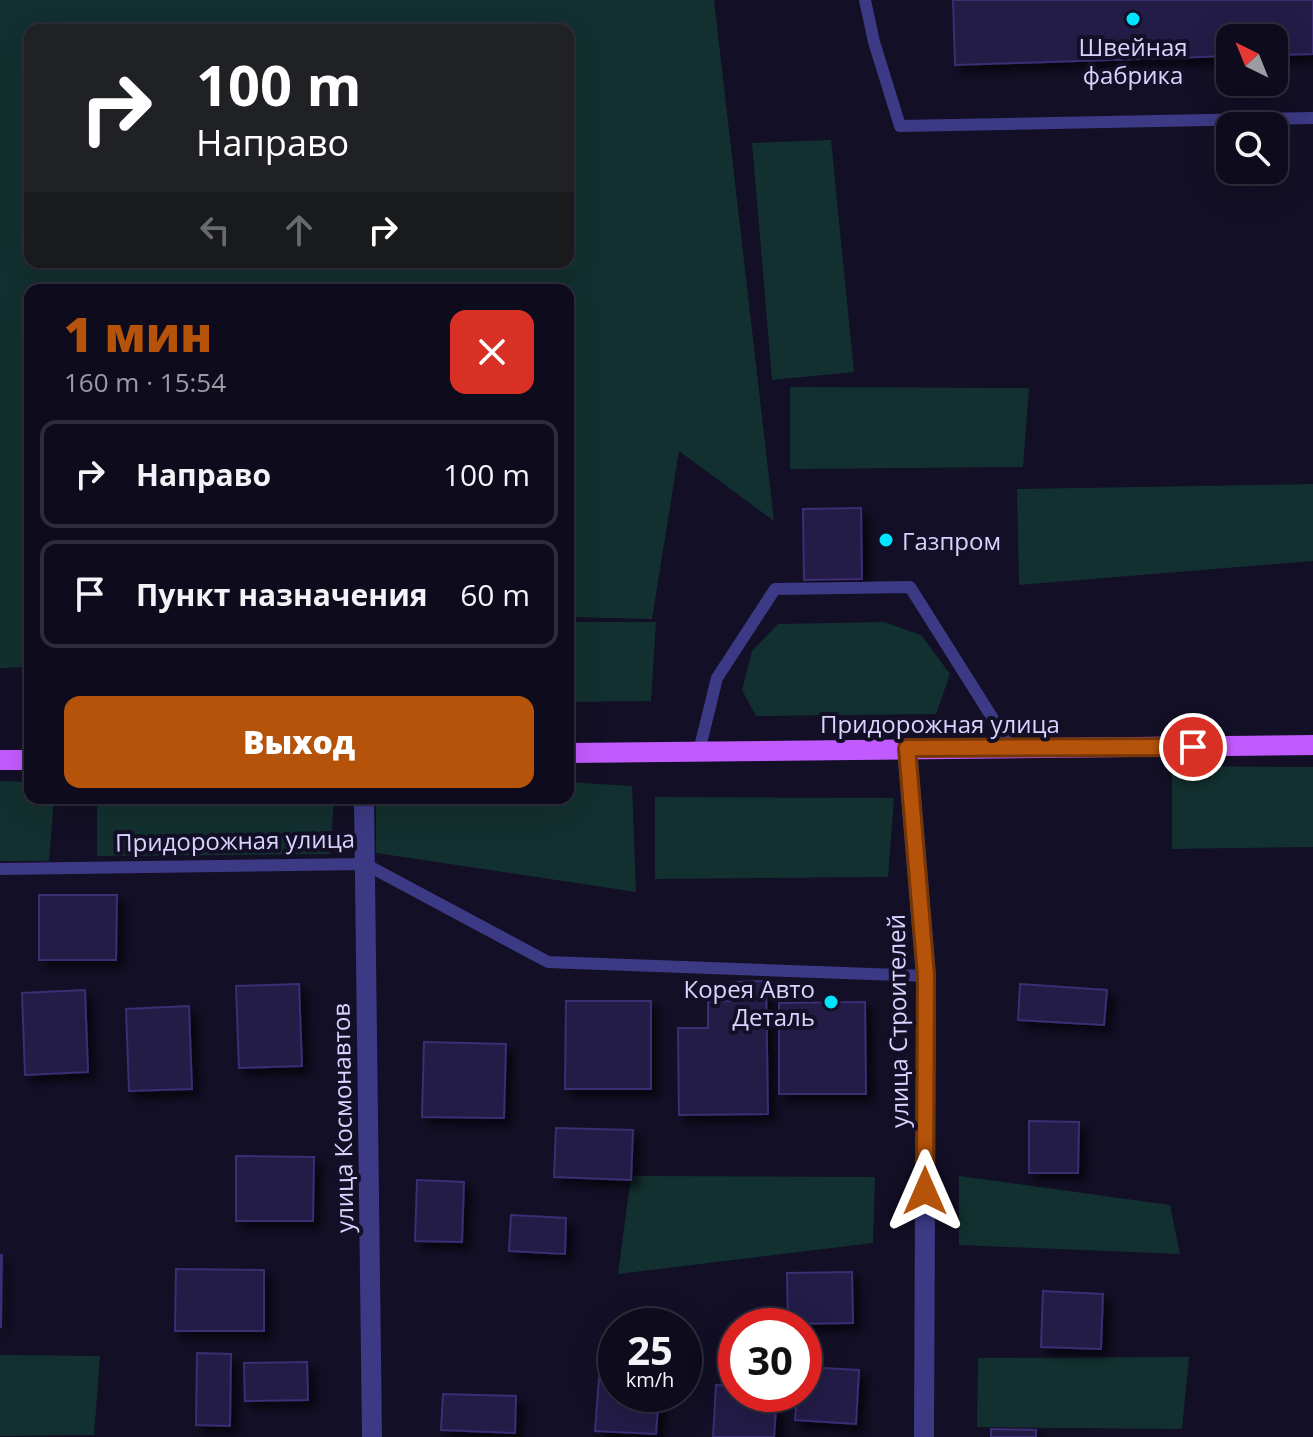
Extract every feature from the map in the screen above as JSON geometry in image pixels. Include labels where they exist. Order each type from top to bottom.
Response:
[{"type":"main road","name":"Придорожная улица","points":[[574,753],[1313,745]]},
{"type":"main road","points":[[0,760],[24,760]]},
{"type":"street","name":"улица Строителей","points":[[907,748],[926,976],[924,1437]]},
{"type":"street","name":"улица Космонавтов","points":[[364,804],[372,1437]]},
{"type":"lane","points":[[865,0],[874,42],[900,126],[1313,118]]},
{"type":"lane","points":[[699,751],[717,678],[775,589],[910,587],[1012,749]]},
{"type":"lane","name":"Придорожная улица","points":[[0,869],[365,864],[548,962],[926,976]]},
{"type":"green space","points":[[0,0],[714,0],[774,521],[679,451],[652,619],[574,617],[574,284],[24,284],[24,667],[0,668]]},
{"type":"green space","points":[[831,140],[854,372],[772,380],[752,143]]},
{"type":"green space","points":[[790,387],[1029,388],[1023,467],[790,469]]},
{"type":"green space","points":[[1313,484],[1313,561],[1019,585],[1017,489]]},
{"type":"green space","points":[[574,622],[656,622],[651,701],[574,702]]},
{"type":"green space","points":[[884,622],[921,635],[950,674],[936,714],[756,716],[742,690],[752,651],[778,624]]},
{"type":"green space","points":[[1172,766],[1313,767],[1313,847],[1172,849]]},
{"type":"green space","points":[[0,781],[24,782],[24,804],[54,804],[49,861],[0,861]]},
{"type":"green space","points":[[574,782],[632,786],[636,892],[376,853],[376,804],[574,804]]},
{"type":"green space","points":[[655,797],[894,798],[888,877],[655,879]]},
{"type":"green space","points":[[97,804],[334,804],[330,854],[97,856]]},
{"type":"green space","points":[[631,1176],[875,1177],[873,1243],[618,1274]]},
{"type":"green space","points":[[959,1176],[1170,1205],[1180,1254],[959,1245]]},
{"type":"green space","points":[[0,1355],[100,1356],[94,1435],[0,1436]]},
{"type":"green space","points":[[1189,1357],[1182,1429],[977,1427],[978,1358]]},
{"type":"building","name":"Швейная фабрика","points":[[953,0],[1313,0],[1313,54],[1288,55],[1288,24],[1216,24],[1216,56],[955,65]]},
{"type":"building","points":[[861,508],[862,579],[804,580],[803,509]]},
{"type":"building","points":[[39,895],[117,895],[116,960],[39,960]]},
{"type":"building","points":[[766,981],[768,1114],[679,1115],[678,1028],[708,1028],[708,1002],[731,1001],[731,982]]},
{"type":"building","points":[[299,984],[302,1066],[239,1068],[236,986]]},
{"type":"building","points":[[1020,984],[1107,990],[1104,1025],[1018,1020]]},
{"type":"building","points":[[85,990],[88,1072],[25,1075],[22,993]]},
{"type":"building","points":[[566,1001],[651,1001],[651,1089],[565,1089]]},
{"type":"building","points":[[865,1002],[866,1094],[779,1094],[779,1003]]},
{"type":"building","points":[[189,1006],[192,1089],[129,1091],[126,1009]]},
{"type":"building","points":[[424,1042],[506,1044],[504,1118],[422,1117]]},
{"type":"building","points":[[1029,1121],[1079,1122],[1078,1173],[1029,1173]]},
{"type":"building","points":[[556,1128],[633,1130],[631,1180],[554,1177]]},
{"type":"building","points":[[236,1156],[314,1157],[313,1221],[236,1221]]},
{"type":"building","points":[[417,1180],[464,1182],[462,1242],[415,1241]]},
{"type":"building","points":[[511,1215],[566,1218],[565,1254],[509,1251]]},
{"type":"building","points":[[2,1255],[1,1327],[0,1327]]},
{"type":"building","points":[[176,1269],[264,1270],[264,1331],[175,1331]]},
{"type":"building","points":[[852,1272],[853,1323],[822,1323],[822,1308],[788,1308],[787,1273]]},
{"type":"building","points":[[1043,1291],[1103,1294],[1101,1349],[1041,1347]]},
{"type":"building","points":[[197,1353],[231,1354],[230,1426],[196,1425]]},
{"type":"building","points":[[307,1362],[308,1400],[245,1401],[244,1363]]},
{"type":"building","points":[[822,1368],[859,1370],[856,1424],[795,1420],[796,1412],[822,1412]]},
{"type":"building","points":[[716,1385],[718,1412],[776,1412],[774,1437],[713,1437]]},
{"type":"building","points":[[598,1391],[598,1412],[658,1412],[656,1434],[595,1431]]},
{"type":"building","points":[[443,1394],[516,1396],[515,1433],[441,1430]]},
{"type":"building","points":[[991,1429],[1036,1430],[1036,1437],[991,1437]]},
{"type":"place","name":"Швейная фабрика","points":[[1133,19]]},
{"type":"place","name":"Газпром","points":[[886,540]]},
{"type":"place","name":"Корея Авто Деталь","points":[[831,1002]]},
{"type":"route","points":[[925,1191],[926,976],[907,748],[1193,747]]}]
